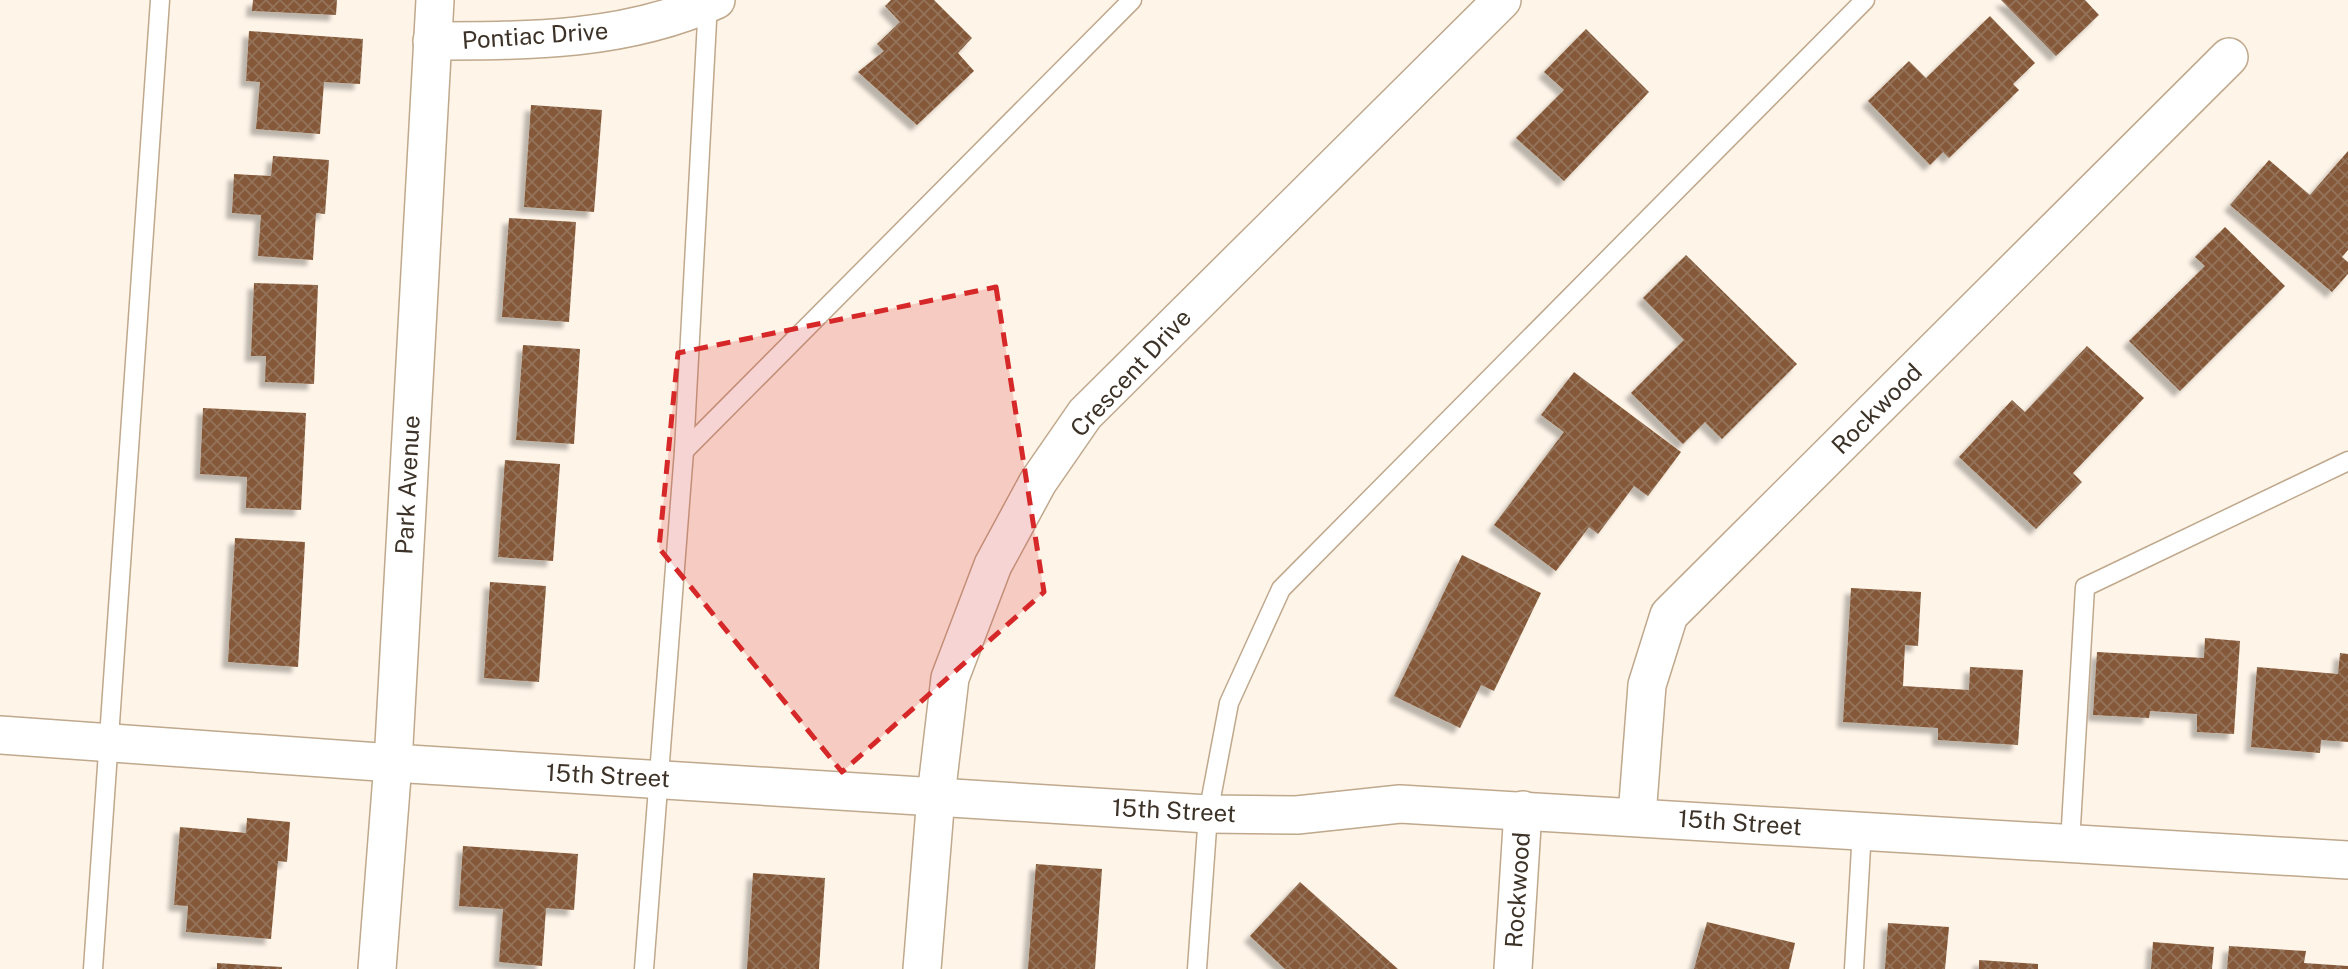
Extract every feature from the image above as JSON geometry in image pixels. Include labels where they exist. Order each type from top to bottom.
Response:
[{"type":"street","name":"Park Avenue","points":[[377,969],[393,763],[435,0]]},
{"type":"street","name":"Crescent Drive","points":[[922,969],[936,796],[950,678],[993,565],[1038,482],[1085,414],[1502,0]]},
{"type":"street","name":"Pontiac Drive","points":[[432,41],[536,41],[631,29],[710,1]]},
{"type":"street","name":"Rockwood","points":[[1637,816],[1647,685],[1670,615],[2229,57]]},
{"type":"street","name":"15th Street","points":[[0,735],[393,763],[1208,814],[1297,815],[1400,804],[2348,860]]},
{"type":"street","name":"Rockwood","points":[[1513,969],[1523,810]]},
{"type":"lane","points":[[93,969],[160,0]]},
{"type":"lane","points":[[684,451],[1132,0]]},
{"type":"lane","points":[[1198,969],[1208,814],[1229,703],[1281,589],[1865,0]]},
{"type":"lane","points":[[644,969],[684,451],[710,1]]},
{"type":"lane","points":[[2070,843],[2085,587],[2348,461]]},
{"type":"lane","points":[[1854,969],[1863,830]]},
{"type":"highlighted area","points":[[996,287],[1044,592],[842,772],[659,548],[678,353]]},
{"type":"building","points":[[253,0],[337,0],[336,15],[252,11]]},
{"type":"building","points":[[891,0],[934,0],[972,38],[958,53],[974,71],[917,125],[858,72],[884,51],[877,44],[900,22],[885,6]]},
{"type":"building","points":[[2001,0],[2085,0],[2099,15],[2056,56]]},
{"type":"building","points":[[1990,16],[2035,63],[2013,84],[2019,90],[1949,158],[1943,152],[1930,165],[1868,101],[1909,61],[1926,78]]},
{"type":"building","points":[[1586,29],[1649,92],[1564,181],[1516,138],[1564,90],[1544,72]]},
{"type":"building","points":[[249,31],[363,39],[360,84],[324,82],[320,134],[256,129],[260,82],[246,81]]},
{"type":"building","points":[[531,105],[602,110],[594,212],[524,207]]},
{"type":"building","points":[[2348,151],[2348,250],[2342,257],[2348,262],[2348,274],[2332,292],[2230,205],[2269,160],[2310,195]]},
{"type":"building","points":[[273,156],[329,160],[325,214],[316,213],[313,260],[258,256],[261,215],[232,213],[234,174],[271,176]]},
{"type":"building","points":[[509,218],[576,222],[569,322],[502,317]]},
{"type":"building","points":[[2225,227],[2285,286],[2180,391],[2129,341],[2205,266],[2195,257]]},
{"type":"building","points":[[1686,255],[1797,364],[1722,439],[1705,422],[1683,444],[1631,393],[1684,340],[1643,298]]},
{"type":"building","points":[[254,283],[318,285],[314,384],[265,382],[266,356],[251,356]]},
{"type":"building","points":[[523,345],[580,349],[574,444],[516,440]]},
{"type":"building","points":[[2087,346],[2144,398],[2073,473],[2082,482],[2036,529],[1959,457],[2012,400],[2025,412]]},
{"type":"building","points":[[1574,372],[1681,452],[1648,496],[1634,486],[1598,534],[1589,527],[1556,571],[1494,525],[1564,432],[1541,415]]},
{"type":"building","points":[[203,408],[306,413],[301,510],[246,508],[247,477],[200,474]]},
{"type":"building","points":[[505,460],[560,464],[553,561],[498,557]]},
{"type":"building","points":[[235,538],[305,542],[298,667],[228,662]]},
{"type":"building","points":[[1462,555],[1541,593],[1494,691],[1481,685],[1460,728],[1394,696]]},
{"type":"building","points":[[490,582],[546,586],[539,682],[484,678]]},
{"type":"building","points":[[1851,588],[1921,592],[1918,646],[1905,645],[1903,686],[1969,690],[1970,667],[2023,670],[2018,745],[1938,740],[1938,728],[1843,722]]},
{"type":"building","points":[[2205,638],[2240,641],[2234,734],[2197,732],[2197,714],[2150,711],[2149,718],[2093,715],[2097,652],[2204,658]]},
{"type":"building","points":[[2340,653],[2348,654],[2348,742],[2321,740],[2320,753],[2251,747],[2257,667],[2338,674]]},
{"type":"building","points":[[247,818],[290,822],[287,862],[278,861],[271,939],[186,932],[188,906],[174,905],[180,827],[246,833]]},
{"type":"building","points":[[463,846],[578,854],[574,910],[546,908],[542,966],[499,962],[503,909],[459,906]]},
{"type":"building","points":[[1036,864],[1102,869],[1095,969],[1028,969]]},
{"type":"building","points":[[753,873],[825,878],[819,969],[747,969]]},
{"type":"building","points":[[1300,882],[1398,969],[1285,969],[1250,936]]},
{"type":"building","points":[[1707,922],[1795,943],[1789,969],[1694,969]]},
{"type":"building","points":[[1888,923],[1949,927],[1945,969],[1885,969]]},
{"type":"building","points":[[2153,942],[2214,947],[2212,969],[2151,969]]},
{"type":"building","points":[[2229,946],[2306,951],[2304,963],[2348,966],[2348,969],[2227,969]]},
{"type":"building","points":[[1979,960],[2038,964],[2038,969],[1979,969]]},
{"type":"building","points":[[217,963],[282,967],[282,969],[217,969]]}]
